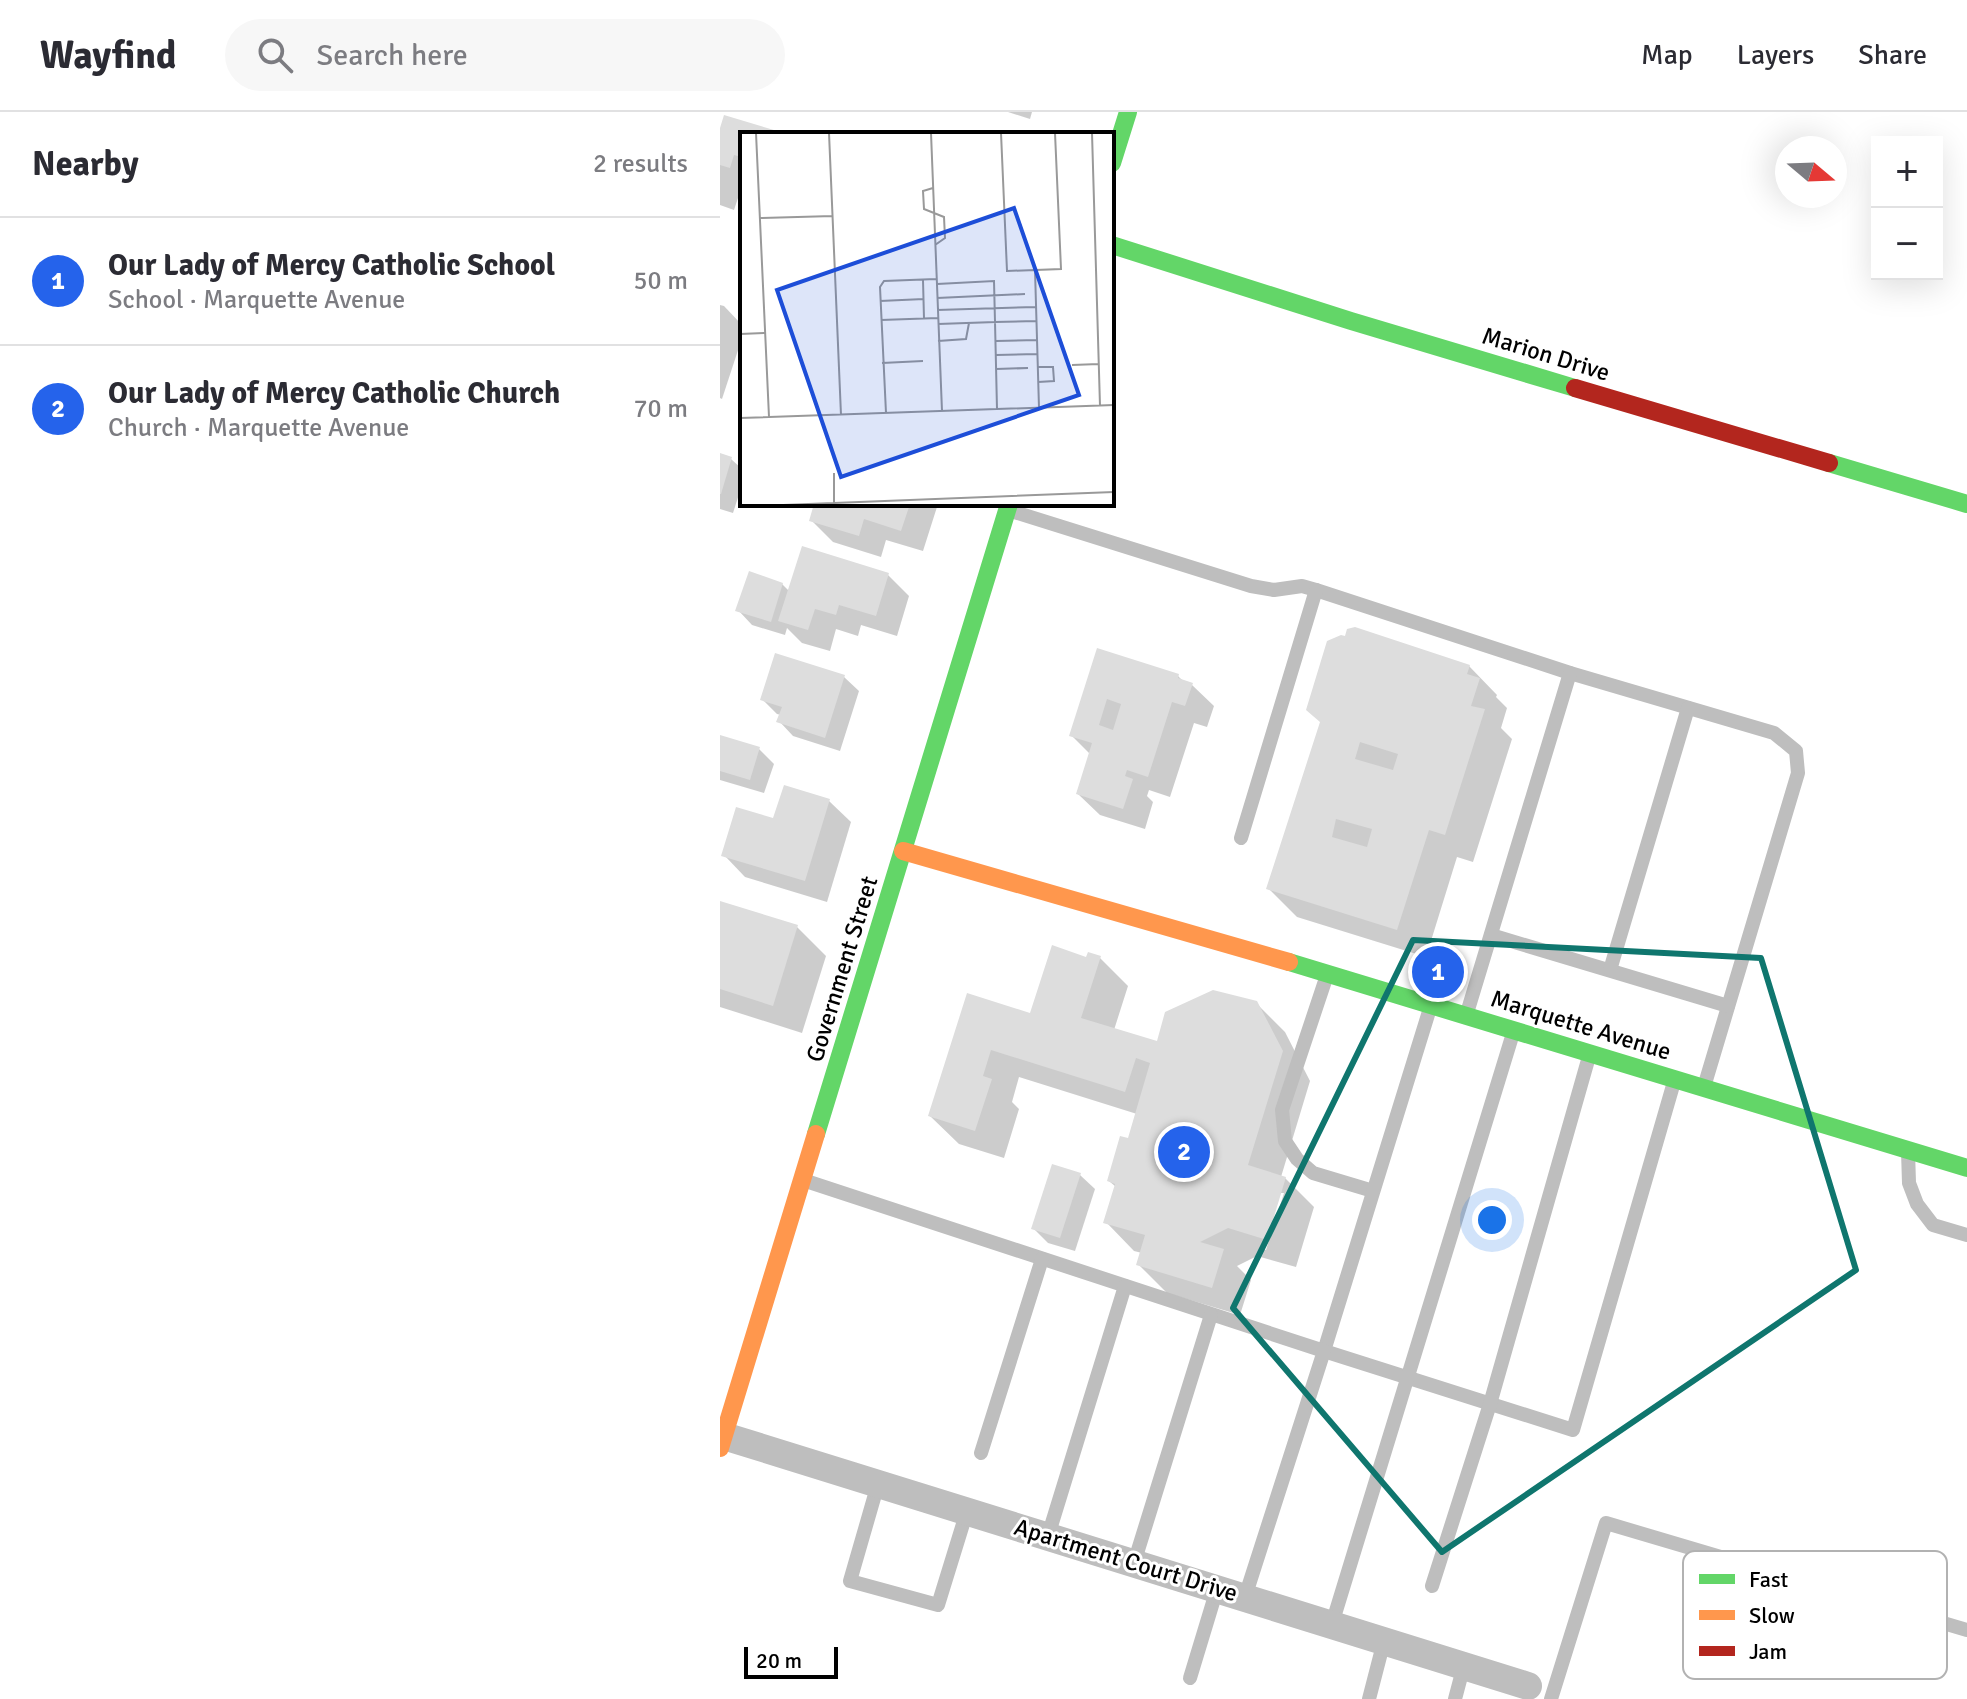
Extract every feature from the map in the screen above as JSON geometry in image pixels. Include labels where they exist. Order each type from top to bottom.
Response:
[{"type":"street","points":[[1114,157],[1128,112]]},
{"type":"street","name":"Marion Drive","points":[[1114,246],[1351,321],[1967,504]]},
{"type":"street","name":"Government Street","points":[[722,1442],[1008,507]]},
{"type":"street","name":"Marquette Avenue","points":[[903,851],[1328,973],[1967,1168]]},
{"type":"street","name":"Apartment Court Drive","points":[[722,1442],[967,1511],[1464,1665],[1544,1693]]},
{"type":"lane","points":[[1008,507],[1251,586],[1274,590],[1302,586],[1316,590],[1570,673],[1774,733],[1796,751],[1798,773],[1704,1087]]},
{"type":"lane","points":[[1241,838],[1316,590]]},
{"type":"lane","points":[[1467,1015],[1570,673]]},
{"type":"lane","points":[[1610,970],[1688,708]]},
{"type":"lane","points":[[1491,935],[1728,1006]]},
{"type":"lane","points":[[1328,973],[1282,1110],[1285,1141],[1297,1159],[1313,1173],[1373,1191]]},
{"type":"lane","points":[[1245,1597],[1431,1004]]},
{"type":"lane","points":[[1332,1624],[1514,1030]]},
{"type":"lane","points":[[1432,1586],[1490,1404],[1590,1053]]},
{"type":"lane","points":[[802,1180],[1573,1430],[1675,1079]]},
{"type":"lane","points":[[1908,1151],[1909,1183],[1917,1204],[1933,1225],[1967,1235]]},
{"type":"lane","points":[[981,1453],[1042,1259]]},
{"type":"lane","points":[[1048,1536],[1125,1286]]},
{"type":"lane","points":[[1134,1563],[1211,1315]]},
{"type":"lane","points":[[878,1484],[850,1581],[938,1605],[967,1511]]},
{"type":"lane","points":[[1544,1693],[1606,1523],[1700,1551]]},
{"type":"lane","points":[[1190,1678],[1217,1589]]},
{"type":"lane","points":[[1947,1624],[1967,1630]]},
{"type":"lane","points":[[1369,1699],[1384,1641]]},
{"type":"lane","points":[[1455,1699],[1464,1665]]},
{"type":"highlighted area","points":[[1413,940],[1761,958],[1856,1270],[1442,1552],[1233,1308]]},
{"type":"building","points":[[724,115],[781,132],[740,132],[740,156],[734,155],[730,168],[720,165],[720,128]]},
{"type":"building","points":[[720,453],[732,457],[721,494],[720,494]]},
{"type":"building","points":[[813,506],[909,506],[901,531],[864,519],[859,536],[809,521]]},
{"type":"building","points":[[802,546],[889,573],[876,616],[839,605],[836,615],[815,609],[808,630],[778,621]]},
{"type":"building","points":[[749,571],[783,583],[771,622],[735,611]]},
{"type":"building","points":[[1355,627],[1470,665],[1467,674],[1480,678],[1471,706],[1485,709],[1445,835],[1429,830],[1397,930],[1266,889],[1320,722],[1306,710],[1327,641],[1345,636],[1347,629]],"holes":[[[1360,742],[1398,754],[1393,770],[1355,759]],[[1336,819],[1372,829],[1367,847],[1332,837]]]},
{"type":"building","points":[[1097,648],[1179,674],[1178,678],[1193,683],[1185,706],[1172,702],[1148,777],[1127,770],[1125,776],[1133,779],[1123,809],[1076,794],[1092,743],[1069,736]],"holes":[[[1107,699],[1121,704],[1113,730],[1099,725]]]},
{"type":"building","points":[[775,653],[845,675],[825,738],[776,722],[782,707],[760,700]]},
{"type":"building","points":[[720,735],[760,747],[750,780],[720,771]]},
{"type":"building","points":[[784,785],[830,799],[805,881],[721,856],[736,807],[773,818]]},
{"type":"building","points":[[720,901],[798,925],[773,1006],[720,989]]},
{"type":"building","points":[[1052,945],[1086,957],[1088,952],[1101,956],[1081,1018],[1157,1041],[1165,1012],[1213,990],[1257,1001],[1283,1051],[1248,1165],[1286,1177],[1267,1240],[1228,1228],[1200,1242],[1224,1249],[1212,1288],[1136,1265],[1145,1235],[1103,1223],[1115,1184],[1107,1181],[1120,1136],[1128,1138],[1150,1063],[1136,1058],[1125,1092],[991,1050],[983,1076],[992,1079],[975,1131],[928,1116],[967,993],[1030,1013]]},
{"type":"building","points":[[1052,1164],[1081,1173],[1060,1238],[1031,1229]]},
{"type":"traffic: fast","points":[[1114,157],[1128,112]]},
{"type":"traffic: fast","points":[[1114,246],[1575,388]]},
{"type":"traffic: fast","points":[[1829,463],[1967,504]]},
{"type":"traffic: fast","points":[[816,1134],[1008,506]]},
{"type":"traffic: fast","points":[[1289,962],[1967,1168]]},
{"type":"traffic: slow","points":[[903,851],[1289,962]]},
{"type":"traffic: slow","points":[[720,1448],[816,1134]]},
{"type":"traffic: jam","points":[[1575,388],[1829,463]]},
{"type":"place","name":"Our Lady of Mercy Catholic School","points":[[1438,972]]},
{"type":"place","name":"Our Lady of Mercy Catholic Church","points":[[1184,1152]]}]
